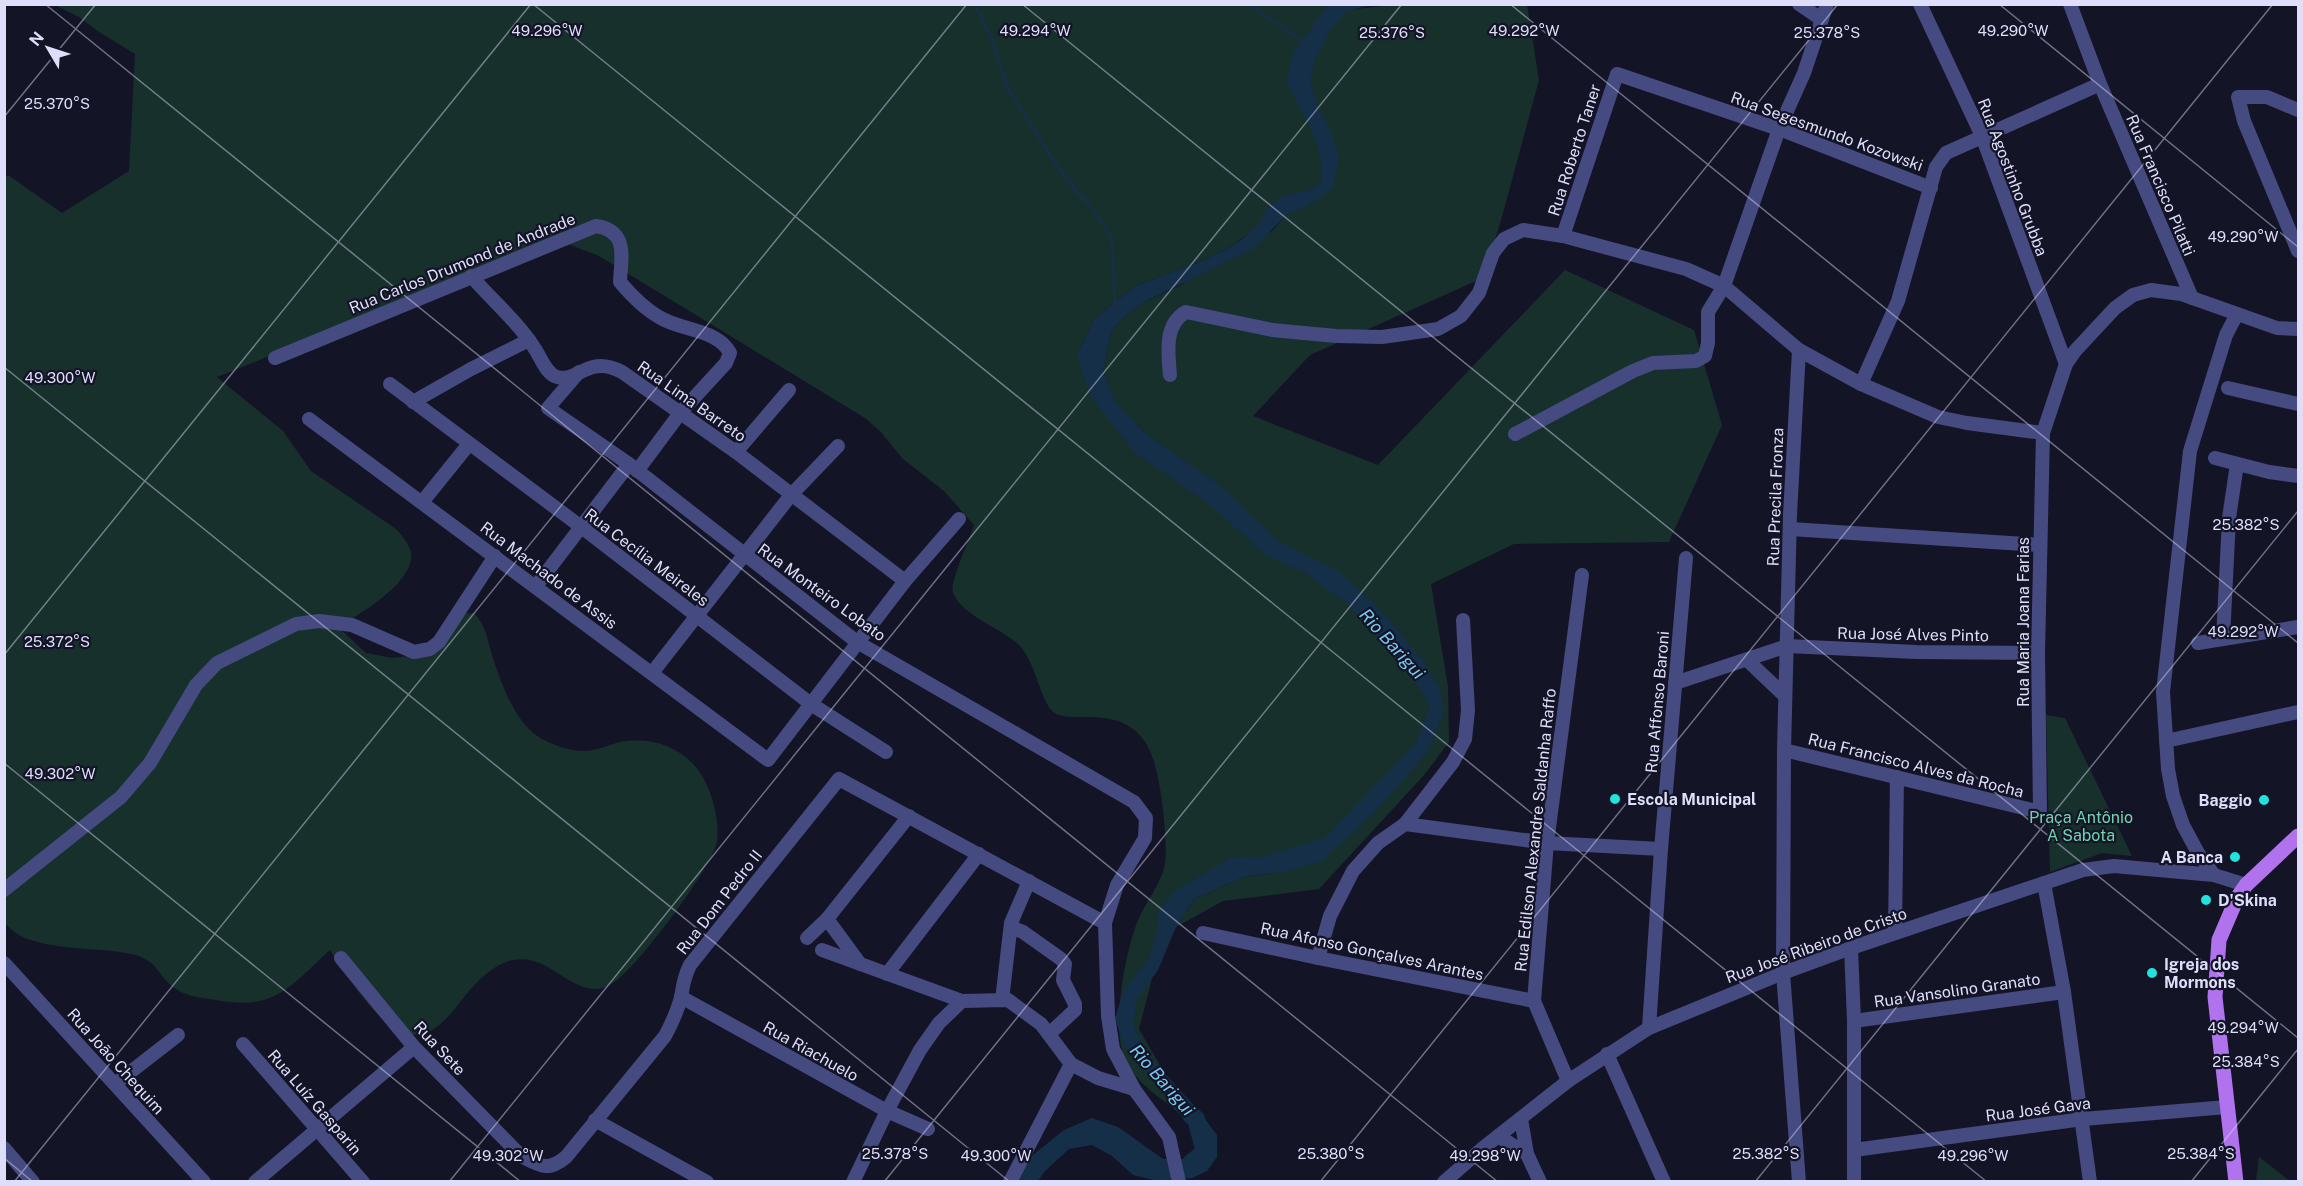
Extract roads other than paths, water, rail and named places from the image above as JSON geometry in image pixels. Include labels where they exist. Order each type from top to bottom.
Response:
[{"type":"main road","points":[[2236,1182],[2215,997],[2219,940],[2237,898],[2246,885],[2298,836]]},
{"type":"street","points":[[1799,4],[1821,19]]},
{"type":"street","points":[[1515,434],[1633,371],[1653,363],[1696,361],[1705,356],[1708,343],[1708,312],[1724,286],[1779,129],[1804,73],[1827,4]]},
{"type":"street","name":"Rua Agostinho Grubba","points":[[1920,4],[1983,136],[2066,364]]},
{"type":"street","name":"Rua Francisco Pilatti","points":[[2070,4],[2100,84],[2192,298]]},
{"type":"street","name":"Rua Segesmundo Kozowski","points":[[1617,74],[1779,129],[1931,188],[1936,167],[1946,153],[2100,84]]},
{"type":"street","name":"Rua Roberto Taner","points":[[1563,236],[1617,74]]},
{"type":"street","points":[[2298,110],[2267,97],[2238,97],[2244,122],[2298,251]]},
{"type":"street","points":[[1861,384],[1898,301],[1931,188]]},
{"type":"street","name":"Rua Carlos Drumond de Andrade","points":[[274,358],[596,226],[614,233],[621,245],[623,256],[620,282],[659,317],[720,339],[730,353],[726,363],[681,412]]},
{"type":"street","points":[[1170,375],[1168,353],[1171,327],[1177,317],[1186,312],[1272,330],[1336,336],[1382,338],[1438,329],[1461,316],[1479,293],[1493,253],[1504,239],[1523,231],[1563,236],[1686,268],[1724,286],[1799,350],[1861,384],[1938,417],[2043,433]]},
{"type":"street","name":"Rua Lima Barreto","points":[[471,276],[529,340],[549,372],[555,377],[563,378],[601,365],[612,366],[736,452],[905,581]]},
{"type":"street","name":"Rua Maria Joana Farias","points":[[2040,812],[2038,653],[2043,433],[2066,364],[2074,351],[2115,308],[2133,295],[2151,290],[2181,294],[2277,328],[2298,329]]},
{"type":"street","points":[[2214,875],[2198,853],[2183,825],[2173,796],[2163,692],[2190,451],[2226,335],[2237,314]]},
{"type":"street","points":[[413,402],[529,340]]},
{"type":"street","name":"Rua Precila Fronza","points":[[1799,350],[1786,646],[1783,973],[1799,1182]]},
{"type":"street","name":"Rua Monteiro Lobato","points":[[579,372],[548,408],[633,467],[857,642],[1134,802],[1146,818],[1145,838],[1117,885],[1105,923]]},
{"type":"street","name":"Rua Cecília Meireles","points":[[390,384],[580,526],[811,704],[886,752]]},
{"type":"street","points":[[2228,388],[2298,404]]},
{"type":"street","points":[[736,452],[789,390]]},
{"type":"street","points":[[536,586],[580,526],[681,412]]},
{"type":"street","name":"Rua Machado de Assis","points":[[309,418],[768,760],[811,704]]},
{"type":"street","points":[[423,501],[469,444]]},
{"type":"street","points":[[652,673],[791,495],[838,446]]},
{"type":"street","points":[[2215,458],[2269,472],[2298,476]]},
{"type":"street","points":[[2223,639],[2229,518],[2237,464]]},
{"type":"street","points":[[811,704],[905,581],[958,519]]},
{"type":"street","points":[[1790,529],[2040,545]]},
{"type":"street","points":[[4,890],[121,797],[150,763],[196,685],[217,663],[296,624],[319,621],[352,625],[414,652],[430,649],[439,642],[495,556]]},
{"type":"street","name":"Rua Affonso Baroni","points":[[1648,1028],[1686,558]]},
{"type":"street","name":"Rua Edilson Alexandre Saldanha Raffo","points":[[1568,1081],[1534,1001],[1547,843],[1582,575]]},
{"type":"street","points":[[1318,958],[1330,916],[1353,871],[1378,843],[1405,824],[1453,762],[1465,739],[1468,710],[1462,620]]},
{"type":"street","points":[[2198,643],[2298,627]]},
{"type":"street","points":[[1675,683],[1786,646]]},
{"type":"street","name":"Rua José Alves Pinto","points":[[1786,646],[1916,652],[2038,653]]},
{"type":"street","points":[[1747,660],[1785,696]]},
{"type":"street","points":[[2166,741],[2298,712]]},
{"type":"street","name":"Rua Francisco Alves da Rocha","points":[[1784,750],[2040,812]]},
{"type":"street","points":[[1895,933],[1897,777]]},
{"type":"street","name":"Rua Dom Pedro II","points":[[521,1156],[541,1167],[556,1165],[566,1157],[665,1036],[675,1016],[681,998],[682,980],[690,965],[839,779],[909,816]]},
{"type":"street","points":[[807,938],[827,919],[909,816],[1105,923],[1108,1016],[1113,1049],[1134,1089],[1169,1137],[1179,1182]]},
{"type":"street","points":[[1405,824],[1547,843],[1661,849]]},
{"type":"street","points":[[887,974],[979,854]]},
{"type":"street","name":"Rua José Ribeiro de Cristo","points":[[1444,1182],[1568,1081],[1648,1028],[1783,973],[2083,870],[2114,866],[2214,875],[2246,885]]},
{"type":"street","points":[[1002,1000],[1011,927],[1029,881]]},
{"type":"street","points":[[2044,883],[2064,992],[2090,1182]]},
{"type":"street","points":[[827,919],[860,964]]},
{"type":"street","points":[[1011,927],[1023,932],[1065,964],[1063,980],[1075,1004],[1075,1010],[1049,1034]]},
{"type":"street","name":"Rua Afonso Gonçalves Arantes","points":[[1203,933],[1534,1001]]},
{"type":"street","points":[[1851,948],[1854,1021],[1854,1182]]},
{"type":"street","points":[[822,950],[962,1001],[1008,1000],[1041,1024],[1071,1064],[1098,1078],[1134,1089]]},
{"type":"street","name":"Rua Sete","points":[[341,958],[414,1047],[521,1156]]},
{"type":"street","name":"Rua João Chequim","points":[[4,963],[204,1182]]},
{"type":"street","name":"Rua Vansolino Granato","points":[[1854,1021],[2064,992]]},
{"type":"street","name":"Rua Riachuelo","points":[[681,998],[887,1111],[928,1129]]},
{"type":"street","points":[[853,1182],[887,1111],[920,1050],[939,1023],[962,1001]]},
{"type":"street","points":[[115,1084],[178,1035]]},
{"type":"street","name":"Rua Luíz Gasparin","points":[[243,1044],[363,1182]]},
{"type":"street","points":[[255,1182],[414,1047]]},
{"type":"street","points":[[1607,1054],[1664,1182]]},
{"type":"street","points":[[1010,1182],[1071,1064]]},
{"type":"street","name":"Rua José Gava","points":[[1854,1150],[2083,1119],[2227,1107]]},
{"type":"street","points":[[1521,1119],[1527,1154],[1540,1182]]},
{"type":"street","points":[[596,1120],[707,1182]]},
{"type":"street","points":[[1498,1136],[1527,1154]]},
{"type":"street","points":[[4,1148],[33,1182]]},
{"type":"water","points":[[1328,5],[1403,5],[1368,6],[1347,11],[1331,29],[1315,59],[1310,82],[1318,108],[1332,134],[1339,158],[1333,187],[1315,202],[1286,215],[1253,249],[1146,301],[1125,316],[1111,331],[1103,371],[1115,401],[1145,433],[1219,485],[1278,541],[1338,571],[1378,607],[1423,661],[1440,689],[1444,712],[1428,751],[1378,809],[1322,861],[1287,871],[1244,877],[1194,899],[1176,927],[1158,970],[1137,998],[1133,1024],[1147,1054],[1199,1111],[1217,1135],[1217,1157],[1207,1171],[1192,1178],[1158,1181],[1133,1175],[1112,1156],[1092,1145],[1069,1149],[1044,1172],[1038,1181],[1016,1182],[1028,1159],[1064,1130],[1092,1118],[1118,1127],[1163,1159],[1193,1159],[1206,1143],[1123,1043],[1115,1018],[1124,990],[1149,959],[1156,936],[1159,911],[1176,890],[1231,858],[1261,857],[1325,838],[1416,743],[1430,705],[1412,676],[1348,604],[1302,571],[1267,556],[1209,504],[1135,453],[1091,397],[1077,355],[1094,319],[1135,286],[1223,251],[1241,240],[1257,226],[1267,209],[1282,196],[1310,190],[1322,182],[1322,168],[1312,130],[1286,83],[1293,53]]},
{"type":"waterway","points":[[975,4],[992,39],[1006,85],[1054,161],[1077,192],[1090,205],[1112,238],[1115,305]]},
{"type":"waterway","points":[[1248,4],[1304,42]]},
{"type":"waterway","name":"Rio Barigui","points":[[1191,1115],[1196,1119],[1205,1152],[1191,1163]]},
{"type":"place","name":"Escola Municipal","points":[[1615,799]]},
{"type":"place","name":"Baggio","points":[[2264,800]]},
{"type":"place","name":"A Banca","points":[[2235,857]]},
{"type":"place","name":"D'Skina","points":[[2206,900]]},
{"type":"place","name":"Igreja dos Mormons","points":[[2152,973]]},
{"type":"park label","name":"Praça Antônio A Sabota","points":[[2081,826]]}]
